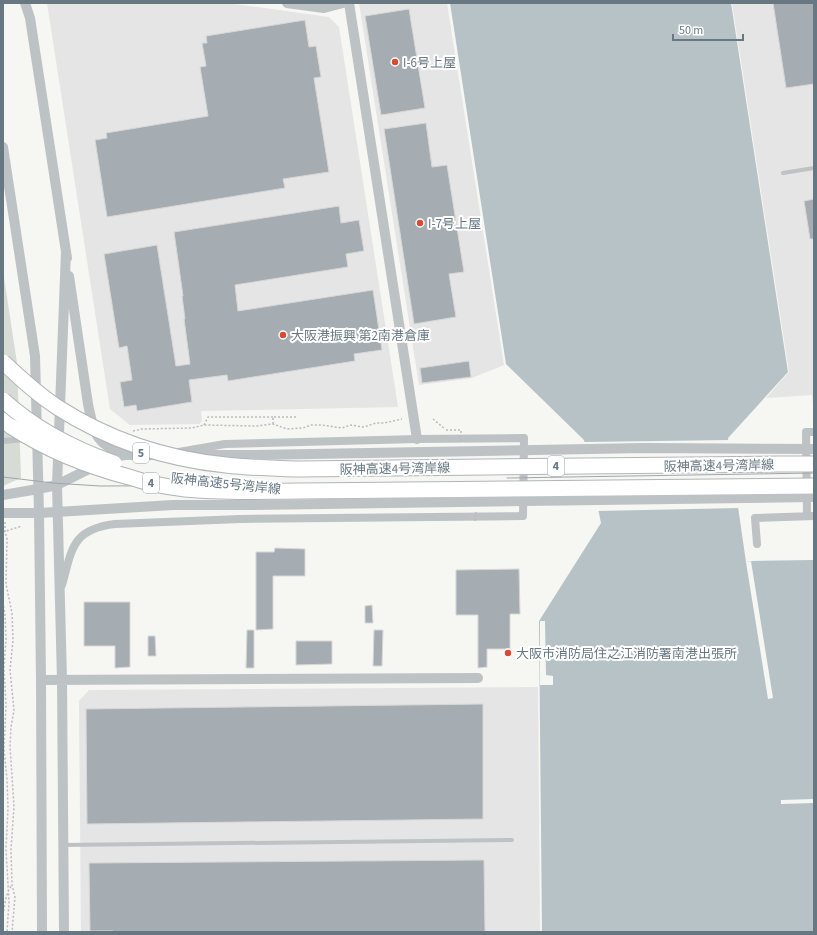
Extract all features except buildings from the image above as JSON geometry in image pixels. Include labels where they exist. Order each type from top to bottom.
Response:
[{"type":"highway","name":"阪神高速4号湾岸線","points":[[3,362],[39,394],[61,410],[103,432],[142,447],[183,458],[210,463],[299,469],[814,464]]},
{"type":"highway","name":"阪神高速5号湾岸線","points":[[3,375],[29,397],[65,422],[104,440],[137,452],[204,467],[247,470],[299,469]]},
{"type":"highway","name":"阪神高速5号湾岸線","points":[[3,400],[28,421],[65,442],[100,458],[138,470],[188,481],[301,491]]},
{"type":"highway","name":"阪神高速4号湾岸線","points":[[3,420],[26,436],[55,451],[86,464],[148,483],[169,487],[202,490],[301,491],[814,486]]},
{"type":"street","points":[[25,3],[30,18],[88,404],[93,427],[101,442],[111,449],[125,455]]},
{"type":"street","points":[[287,3],[324,8],[343,3]]},
{"type":"street","points":[[349,3],[417,439]]},
{"type":"street","points":[[3,147],[34,356],[39,513],[42,932]]},
{"type":"street","points":[[64,932],[62,680],[57,485],[66,251]]},
{"type":"street","points":[[757,544],[755,518],[811,516],[810,432]]},
{"type":"street","points":[[60,591],[71,550],[79,538],[88,531],[104,525],[240,519],[524,516],[524,438],[225,444],[160,455]]},
{"type":"street","points":[[3,441],[24,439]]},
{"type":"street","points":[[3,495],[57,485],[112,457],[125,455],[253,455],[644,448],[814,448]]},
{"type":"street","points":[[4,517],[39,513],[173,505],[814,497]]},
{"type":"street","points":[[41,680],[478,678]]},
{"type":"lane","points":[[783,173],[814,168]]},
{"type":"lane","points":[[64,845],[512,840]]},
{"type":"path","points":[[204,425],[208,417],[296,417]]},
{"type":"path","points":[[273,417],[273,424]]},
{"type":"path","points":[[131,432],[142,429],[192,428],[204,425],[257,426],[273,424],[286,429],[303,428],[311,425],[322,425],[342,428],[350,425],[364,426],[402,419]]},
{"type":"path","points":[[433,419],[446,430],[460,430],[462,445]]},
{"type":"path","points":[[475,512],[475,521]]},
{"type":"path","points":[[4,517],[4,532],[7,539],[6,584],[12,613],[13,640],[10,670],[14,710],[10,746],[14,807],[11,849],[12,885],[15,897],[12,932]]},
{"type":"path","points":[[4,532],[22,526]]},
{"type":"path","points":[[3,602],[6,627],[4,668],[6,705],[4,749],[8,808],[6,849],[10,902],[7,932]]},
{"type":"path","points":[[3,915],[6,896],[12,885]]},
{"type":"shaded area","points":[[47,3],[228,3],[329,17],[339,27],[398,407],[201,411],[202,421],[199,424],[130,425],[110,409]]},
{"type":"shaded area","points":[[359,3],[447,3],[504,365],[472,378],[419,385]]},
{"type":"shaded area","points":[[450,3],[731,3],[788,372],[728,438],[746,562],[814,560],[814,932],[542,932],[539,621],[601,523],[584,440],[506,364]]},
{"type":"shaded area","points":[[732,3],[814,3],[814,414],[812,395],[766,398],[789,372]]},
{"type":"shaded area","points":[[3,271],[17,363],[21,478],[3,486]]},
{"type":"shaded area","points":[[538,687],[540,932],[81,932],[79,701],[89,690]]},
{"type":"pier","points":[[730,440],[740,508],[597,511],[583,442]]},
{"type":"pier","points":[[751,561],[773,698],[768,699],[746,562]]},
{"type":"pier","points":[[540,621],[545,621],[546,675],[553,676],[553,685],[540,685]]},
{"type":"pier","points":[[814,799],[814,803],[781,804],[781,800]]},
{"type":"tram line","points":[[507,478],[814,473]]},
{"type":"tram line","points":[[3,477],[53,483],[100,486],[537,484],[814,479]]},
{"type":"place","name":"I-6号上屋","points":[[395,62]]},
{"type":"place","name":"I-7号上屋","points":[[420,223]]},
{"type":"place","name":"大阪港振興 第2南港倉庫","points":[[283,335]]},
{"type":"place","name":"大阪市消防局住之江消防署南港出張所","points":[[508,653]]}]
